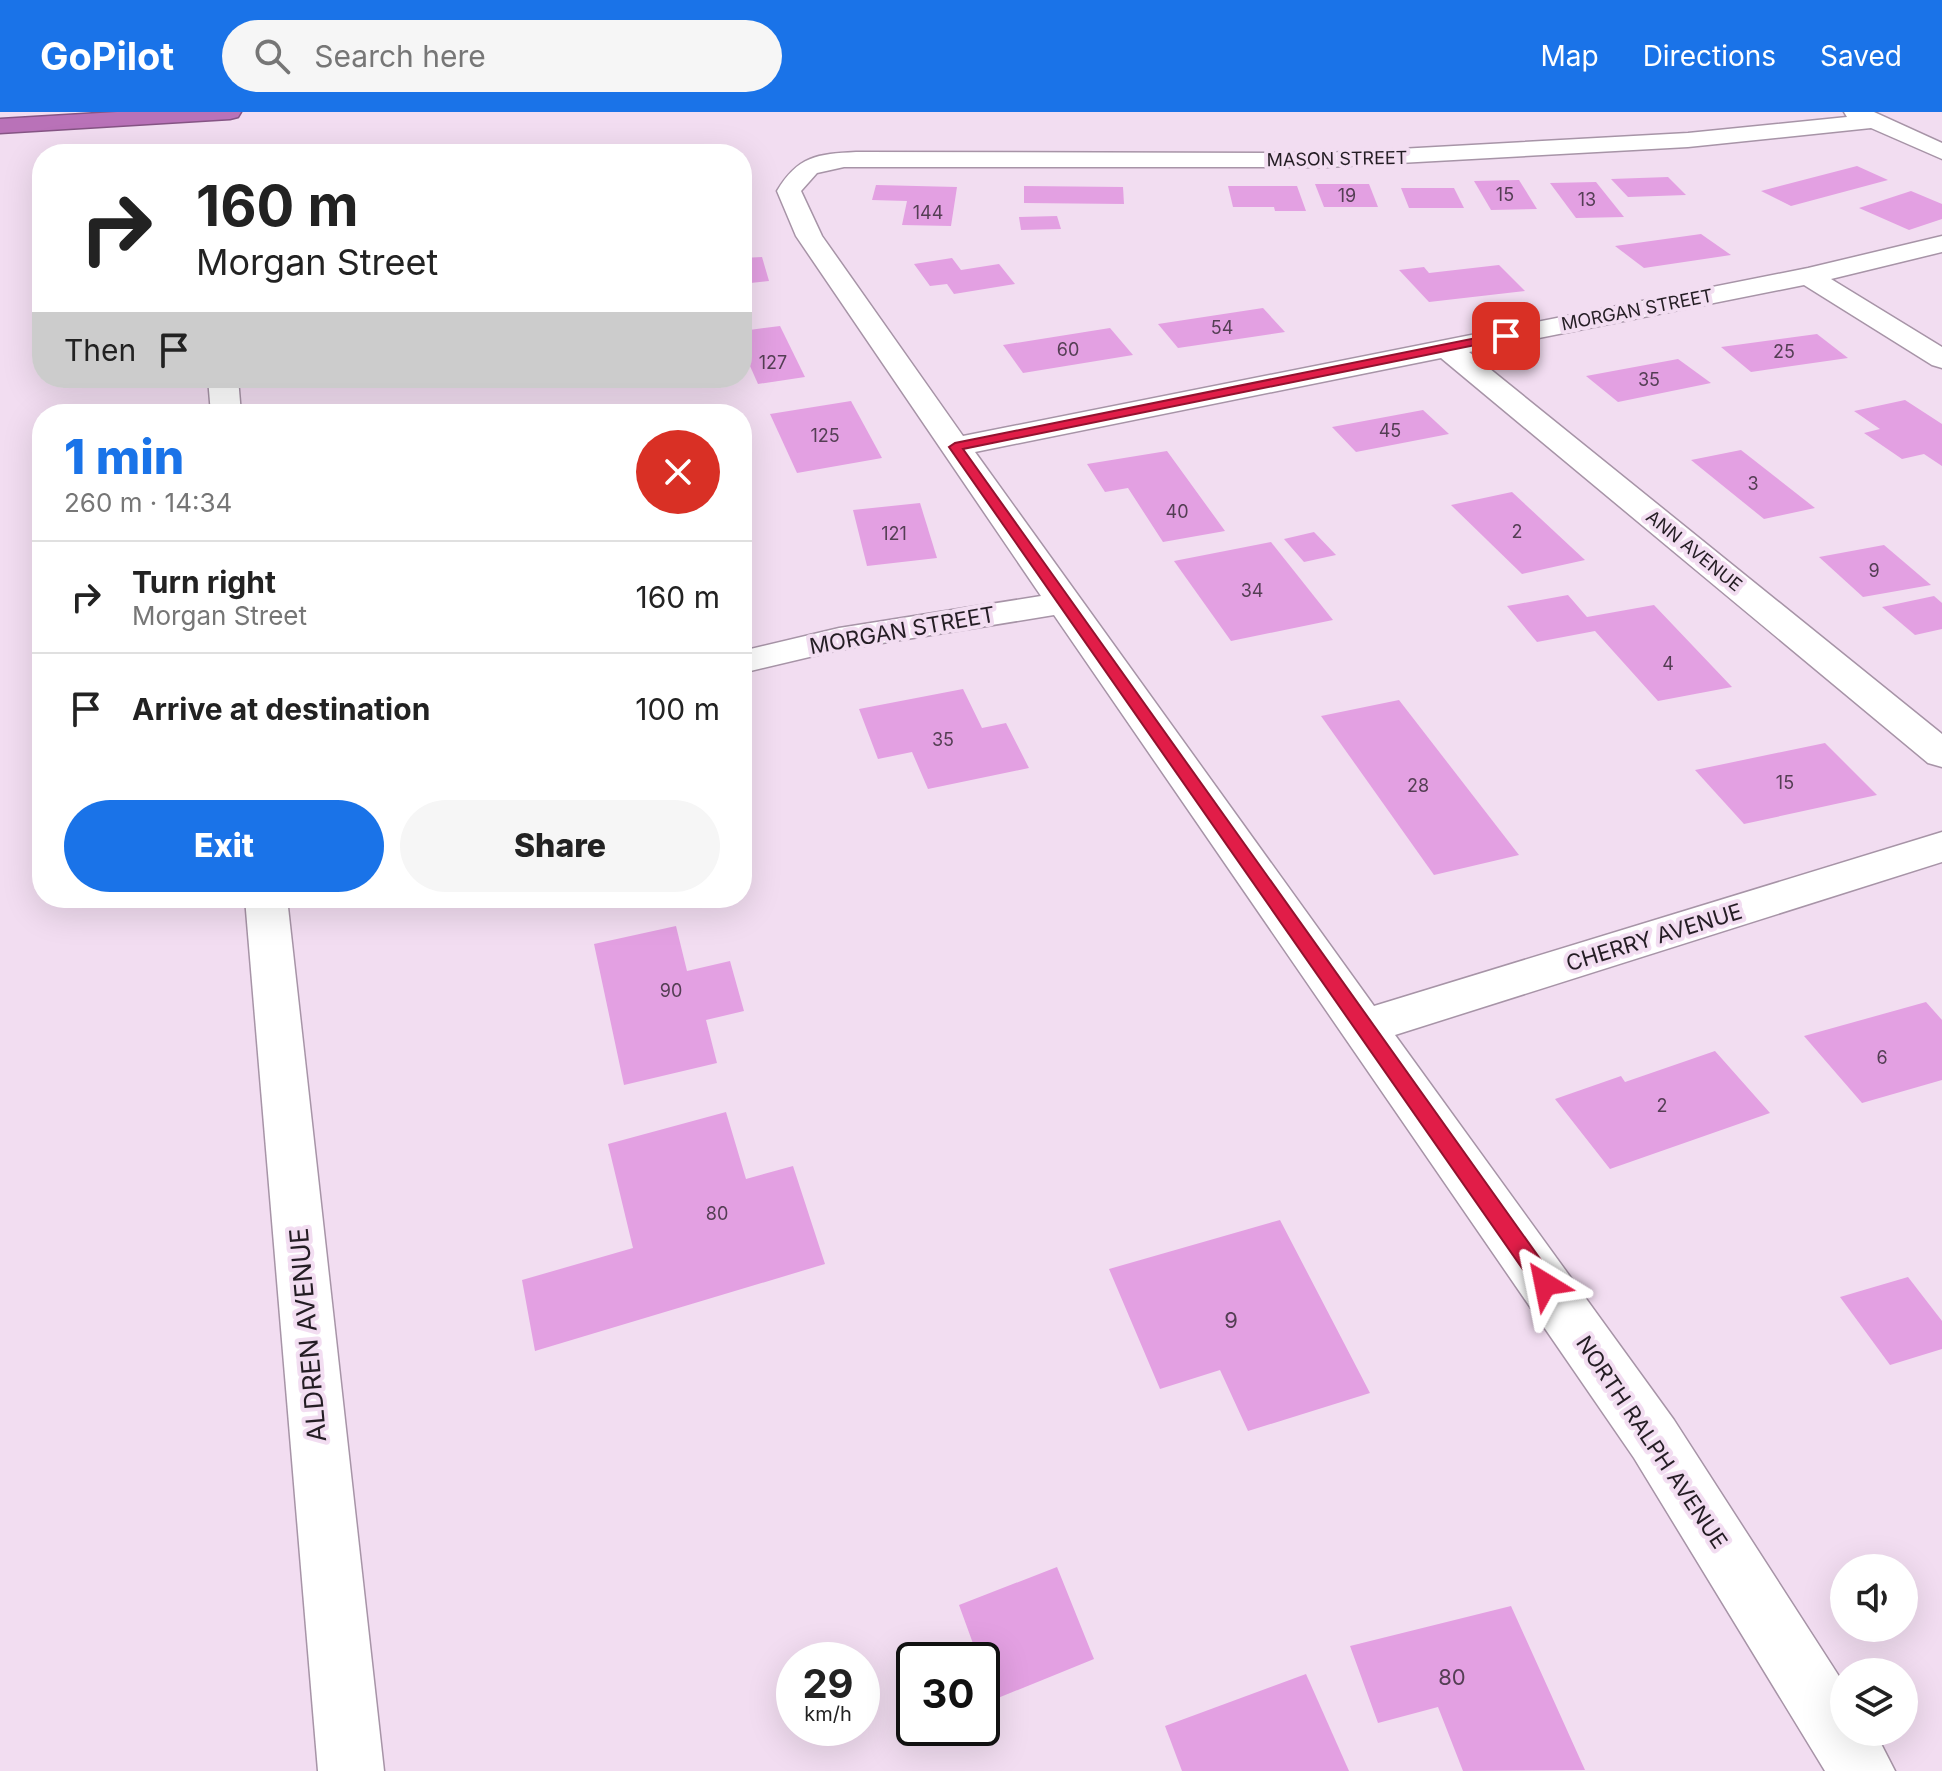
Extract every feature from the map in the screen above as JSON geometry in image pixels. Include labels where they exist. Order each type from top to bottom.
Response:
[{"type":"highway","points":[[0,126],[230,112]]},
{"type":"street","points":[[1865,116],[1942,152]]},
{"type":"street","name":"MASON STREET","points":[[801,172],[833,160],[856,159],[1140,161],[1426,156],[1688,140],[1865,116]]},
{"type":"street","name":"NORTH RALPH AVENUE","points":[[801,172],[789,191],[809,236],[1063,603],[1654,1439],[1862,1771]]},
{"type":"street","name":"MORGAN STREET","points":[[955,447],[1808,276],[1942,244]]},
{"type":"street","points":[[1808,276],[1942,359]]},
{"type":"street","name":"ANN AVENUE","points":[[1446,348],[1942,754]]},
{"type":"street","name":"MORGAN STREET","points":[[752,660],[839,639],[1063,603]]},
{"type":"street","name":"CHERRY AVENUE","points":[[1365,1027],[1942,847]]},
{"type":"street","name":"ALDREN AVENUE","points":[[267,908],[351,1771]]},
{"type":"building","points":[[1857,166],[1888,180],[1791,206],[1761,191]]},
{"type":"building","points":[[1668,177],[1686,195],[1628,197],[1611,179]]},
{"type":"building","points":[[1519,180],[1537,209],[1491,210],[1474,181]]},
{"type":"building","points":[[1596,182],[1624,217],[1576,218],[1550,183]]},
{"type":"building","points":[[1315,184],[1369,184],[1378,207],[1324,207]]},
{"type":"building","points":[[876,185],[957,187],[951,226],[902,225],[907,201],[872,200]]},
{"type":"building","points":[[1024,186],[1123,187],[1124,204],[1024,203]]},
{"type":"building","points":[[1228,186],[1297,186],[1306,211],[1233,207]]},
{"type":"building","points":[[1401,188],[1454,188],[1464,208],[1409,208]]},
{"type":"building","points":[[1911,191],[1942,204],[1942,219],[1909,230],[1859,208]]},
{"type":"building","points":[[1057,216],[1061,229],[1021,230],[1019,217]]},
{"type":"building","points":[[1701,234],[1731,255],[1644,268],[1615,246]]},
{"type":"building","points":[[762,257],[769,281],[752,283],[752,258]]},
{"type":"building","points":[[952,258],[961,270],[999,264],[1015,284],[954,294],[947,284],[930,286],[914,264]]},
{"type":"building","points":[[1499,265],[1525,291],[1429,302],[1399,270],[1424,267],[1429,273]]},
{"type":"building","points":[[1263,308],[1285,332],[1178,348],[1158,324]]},
{"type":"building","points":[[780,326],[805,377],[758,384],[752,370],[752,330]]},
{"type":"building","points":[[1110,328],[1133,355],[1023,373],[1003,345]]},
{"type":"building","points":[[1817,334],[1848,358],[1751,372],[1721,347]]},
{"type":"building","points":[[1678,359],[1711,383],[1618,402],[1586,376]]},
{"type":"building","points":[[1905,400],[1942,424],[1942,466],[1924,454],[1902,459],[1864,433],[1880,429],[1854,411]]},
{"type":"building","points":[[851,401],[882,458],[797,473],[770,414]]},
{"type":"building","points":[[1423,410],[1449,434],[1356,452],[1332,427]]},
{"type":"building","points":[[1741,450],[1815,508],[1764,519],[1691,460]]},
{"type":"building","points":[[1167,451],[1225,531],[1163,542],[1128,488],[1105,492],[1087,464]]},
{"type":"building","points":[[1512,492],[1585,560],[1522,574],[1451,505]]},
{"type":"building","points":[[920,503],[937,558],[867,566],[853,510]]},
{"type":"building","points":[[1314,532],[1336,555],[1304,562],[1284,539]]},
{"type":"building","points":[[1271,542],[1333,620],[1231,641],[1174,561]]},
{"type":"building","points":[[1884,545],[1931,585],[1863,597],[1819,557]]},
{"type":"building","points":[[1568,595],[1587,617],[1654,605],[1732,687],[1658,701],[1595,631],[1537,642],[1507,606]]},
{"type":"building","points":[[1934,596],[1942,603],[1942,629],[1915,635],[1882,607]]},
{"type":"building","points":[[963,689],[982,728],[1006,723],[1029,768],[928,789],[912,752],[878,759],[859,709]]},
{"type":"building","points":[[1399,700],[1519,855],[1434,875],[1321,716]]},
{"type":"building","points":[[1825,743],[1877,795],[1744,824],[1695,770]]},
{"type":"building","points":[[676,926],[687,971],[730,961],[744,1011],[706,1020],[717,1063],[624,1085],[594,944]]},
{"type":"building","points":[[1926,1002],[1942,1020],[1942,1080],[1862,1103],[1804,1036]]},
{"type":"building","points":[[1715,1051],[1770,1113],[1610,1169],[1555,1099],[1621,1076],[1625,1082]]},
{"type":"building","points":[[726,1112],[746,1179],[793,1166],[825,1264],[535,1351],[522,1280],[633,1248],[608,1144]]},
{"type":"building","points":[[1280,1220],[1370,1393],[1248,1431],[1220,1370],[1160,1389],[1109,1269]]},
{"type":"building","points":[[1908,1277],[1942,1321],[1942,1349],[1890,1365],[1840,1297]]},
{"type":"building","points":[[1057,1567],[1094,1659],[1000,1697],[1000,1642],[972,1642],[959,1605]]},
{"type":"building","points":[[1511,1606],[1585,1770],[1463,1771],[1438,1707],[1378,1723],[1350,1646]]},
{"type":"building","points":[[1306,1674],[1349,1771],[1182,1771],[1165,1726]]},
{"type":"route","points":[[1506,336],[955,447],[1545,1284]]}]
